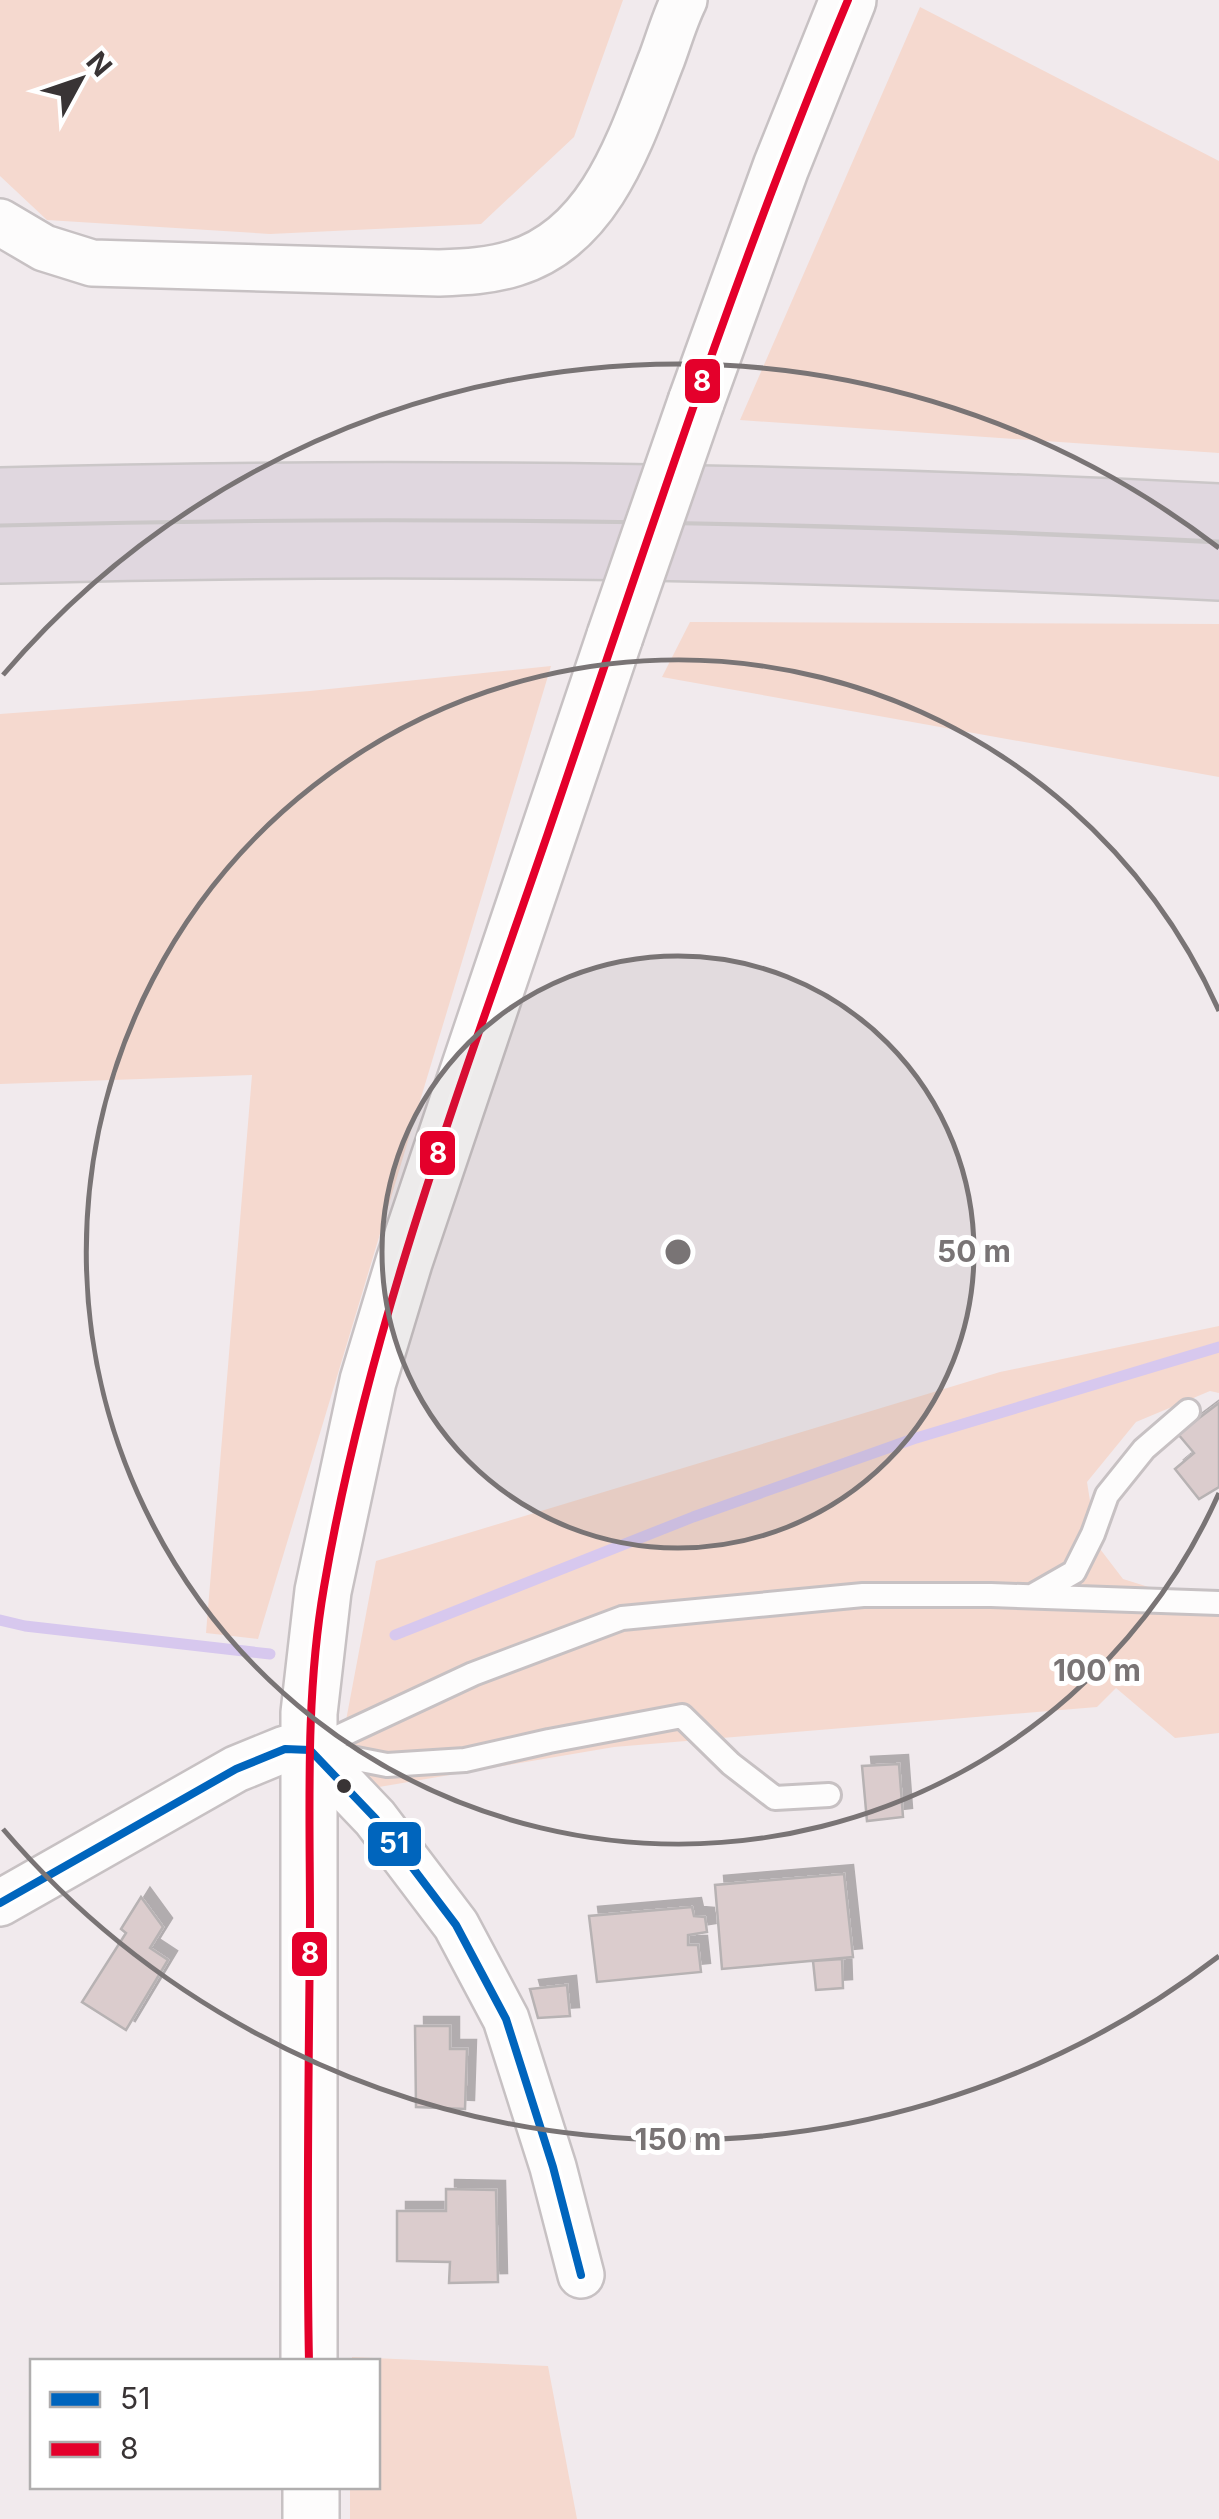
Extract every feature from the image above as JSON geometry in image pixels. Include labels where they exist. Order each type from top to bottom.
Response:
[{"type":"highway","points":[[0,496],[419,490],[593,492],[1219,512]]},
{"type":"highway","points":[[0,555],[435,550],[747,553],[1219,572]]},
{"type":"main road","points":[[308,2359],[309,1713],[323,1592],[368,1382],[404,1262],[696,402],[781,167],[848,0]]},
{"type":"main road","points":[[311,2489],[311,2519]]},
{"type":"street","points":[[0,222],[44,248],[92,262],[439,273],[482,271],[519,262],[555,244],[582,221],[608,186],[684,0]]},
{"type":"street","points":[[0,1903],[236,1770],[284,1750],[310,1750],[375,1818],[456,1925],[506,2018],[553,2167],[581,2275]]},
{"type":"lane","points":[[1032,1596],[1074,1572],[1107,1496],[1144,1449],[1188,1410]]},
{"type":"lane","points":[[310,1750],[473,1674],[622,1618],[862,1595],[1219,1603]]},
{"type":"lane","points":[[310,1750],[386,1766],[466,1760],[682,1716],[731,1764],[775,1798],[829,1794]]},
{"type":"shaded area","points":[[0,0],[623,0],[574,137],[481,224],[270,234],[47,220],[0,176]]},
{"type":"shaded area","points":[[920,7],[1219,161],[1219,453],[740,420]]},
{"type":"shaded area","points":[[690,622],[1219,624],[1219,777],[662,677]]},
{"type":"shaded area","points":[[551,666],[258,1639],[206,1633],[252,1075],[0,1084],[0,714],[310,691]]},
{"type":"shaded area","points":[[1219,1326],[1219,1393],[1210,1391],[1136,1422],[1087,1482],[1097,1545],[1123,1579],[1187,1599],[1219,1597],[1219,1733],[1175,1738],[1116,1688],[1097,1707],[614,1747],[332,1795],[376,1561],[1000,1372]]},
{"type":"shaded area","points":[[352,2357],[548,2366],[577,2519],[350,2519],[350,2489],[380,2489],[380,2359]]},
{"type":"building","points":[[1219,1403],[1219,1487],[1199,1499],[1175,1469],[1194,1453],[1178,1434]]},
{"type":"building","points":[[899,1764],[903,1817],[867,1821],[862,1766]]},
{"type":"building","points":[[844,1874],[853,1957],[722,1969],[715,1885]]},
{"type":"building","points":[[141,1897],[163,1927],[150,1948],[168,1960],[126,2030],[82,2002],[126,1933],[121,1929]]},
{"type":"building","points":[[692,1907],[694,1916],[705,1917],[707,1932],[688,1935],[688,1945],[698,1945],[701,1972],[597,1982],[589,1916]]},
{"type":"building","points":[[842,1959],[843,1988],[816,1990],[813,1961]]},
{"type":"building","points":[[567,1985],[570,2016],[538,2018],[530,1989]]},
{"type":"building","points":[[415,2026],[450,2026],[450,2049],[467,2049],[465,2109],[416,2107]]},
{"type":"building","points":[[446,2189],[496,2190],[498,2282],[449,2283],[450,2262],[397,2261],[397,2211],[446,2211]]},
{"type":"waterway","points":[[395,1635],[693,1517],[913,1439],[1219,1347]]},
{"type":"waterway","points":[[0,1620],[270,1654]]},
{"type":"transit line","name":"8","points":[[309,2359],[311,1711],[318,1628],[343,1490],[392,1300],[451,1112],[728,310],[848,0]]},
{"type":"transit line","name":"51","points":[[0,1903],[236,1769],[285,1749],[310,1750],[375,1818],[456,1925],[506,2019],[553,2167],[581,2275]]}]
